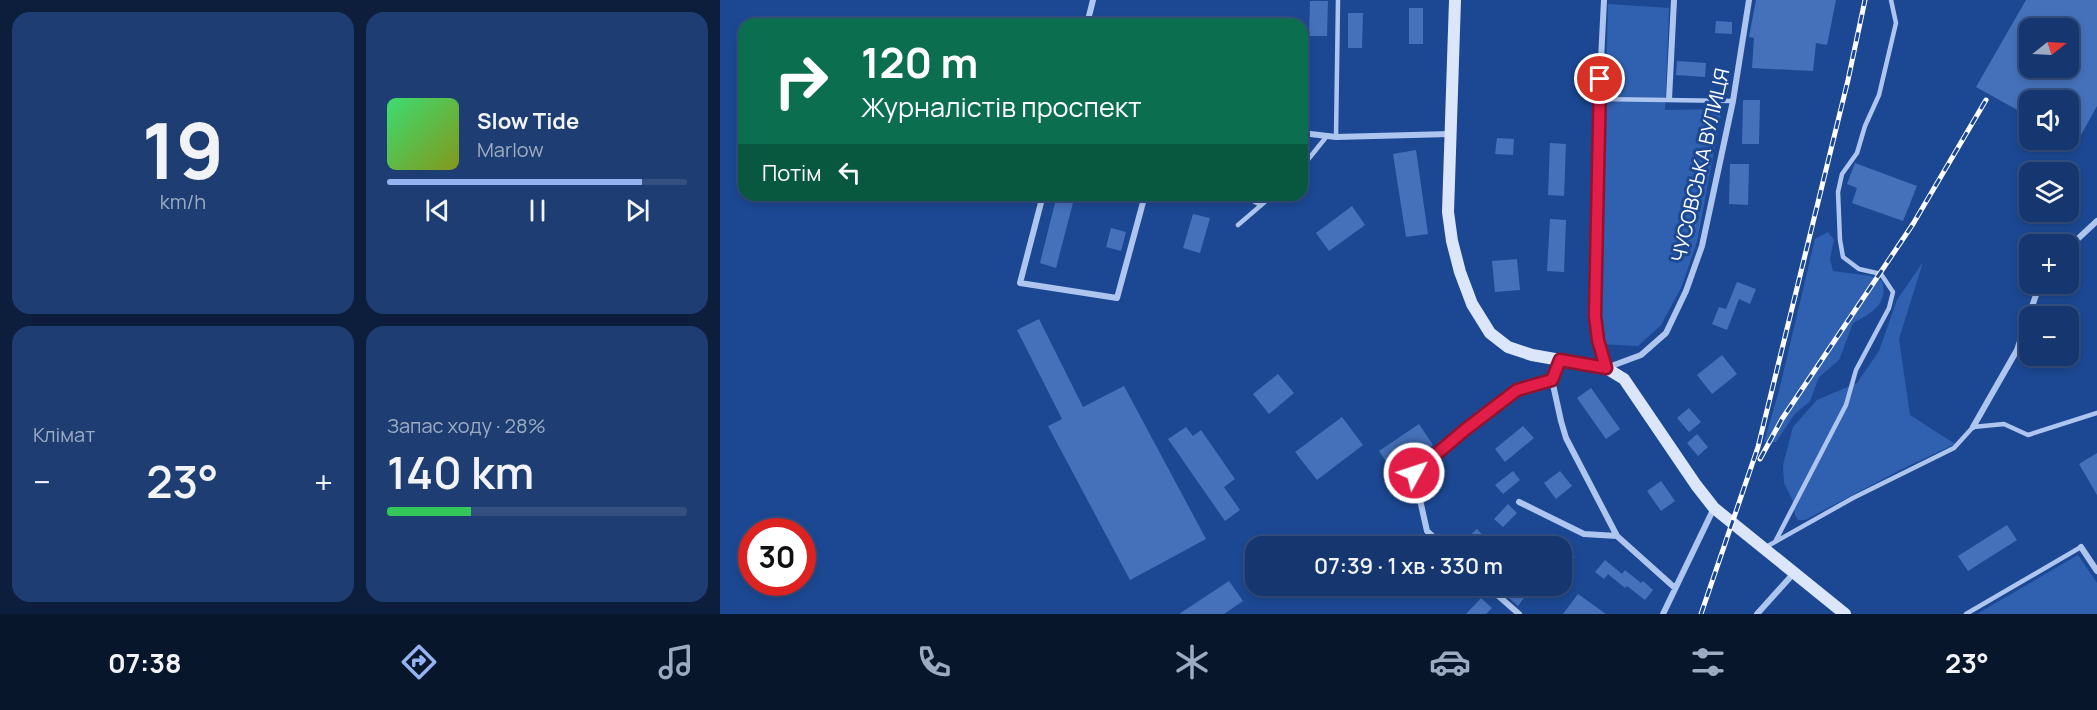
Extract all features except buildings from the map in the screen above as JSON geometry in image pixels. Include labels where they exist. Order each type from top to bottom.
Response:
[{"type":"main road","points":[[1455,0],[1448,212],[1460,272],[1472,304],[1490,333],[1508,347],[1532,355],[1606,368],[1624,379],[1714,508],[1845,614]]},
{"type":"street","points":[[1088,18],[1093,0]]},
{"type":"street","points":[[1604,0],[1599,99],[1595,316],[1598,340],[1606,368]]},
{"type":"street","points":[[1668,99],[1674,0]]},
{"type":"street","name":"ЧУСОВСЬКА ВУЛИЦЯ","points":[[1606,368],[1641,355],[1666,333],[1686,291],[1702,246],[1734,101],[1749,0]]},
{"type":"street","points":[[1308,134],[1327,136],[1451,134]]},
{"type":"street","points":[[1041,201],[1020,283],[1117,298],[1143,201]]},
{"type":"street","points":[[2079,238],[2097,221]]},
{"type":"street","points":[[1973,427],[2017,350],[2037,294]]},
{"type":"street","points":[[1560,360],[1552,380],[1566,438],[1617,536],[1675,588]]},
{"type":"street","points":[[1432,536],[1427,531],[1414,473],[1517,390],[1552,380]]},
{"type":"street","points":[[1519,502],[1584,534],[1617,536]]},
{"type":"street","points":[[1664,614],[1714,508]]},
{"type":"street","points":[[2081,547],[2097,571]]},
{"type":"street","points":[[1757,614],[1794,573]]},
{"type":"street","points":[[1499,596],[1519,614]]},
{"type":"lane","points":[[1336,136],[1338,0]]},
{"type":"lane","points":[[1776,540],[1846,405],[1856,370],[1889,308],[1893,291],[1881,274],[1859,269],[1843,257],[1839,240],[1838,192],[1842,174],[1857,153],[1865,126],[1879,95],[1896,23],[1891,0]]},
{"type":"lane","points":[[1599,99],[1734,101]]},
{"type":"lane","points":[[1308,160],[1327,136]]},
{"type":"lane","points":[[1253,201],[1261,205]]},
{"type":"lane","points":[[1238,225],[1266,201]]},
{"type":"lane","points":[[1763,549],[1853,498],[1954,448],[1973,427],[2004,424],[2028,435],[2097,413]]},
{"type":"lane","points":[[1966,614],[2081,547]]},
{"type":"shaded area","points":[[1608,4],[1669,8],[1665,110],[1722,109],[1697,242],[1681,288],[1661,325],[1638,346],[1600,344]]},
{"type":"shaded area","points":[[1828,232],[1834,240],[1830,259],[1833,271],[1871,276],[1882,281],[1883,296],[1872,312],[1853,323],[1839,360],[1819,377],[1810,401],[1794,415],[1776,442],[1764,442],[1779,391],[1815,239]]},
{"type":"shaded area","points":[[1923,262],[1899,339],[1910,415],[1955,444],[1805,520],[1798,520],[1792,499],[1784,483],[1783,465],[1793,427],[1817,400],[1857,383],[1879,351],[1897,300]]},
{"type":"shaded area","points":[[2078,555],[2097,583],[2097,614],[1977,614]]},
{"type":"railway","points":[[1701,614],[1758,447],[1848,80],[1865,0]]},
{"type":"railway","points":[[1760,459],[1782,419],[1913,224],[1986,100]]},
{"type":"route","points":[[1414,473],[1517,390],[1552,380],[1560,360],[1606,368],[1598,340],[1595,316],[1600,79]]}]
